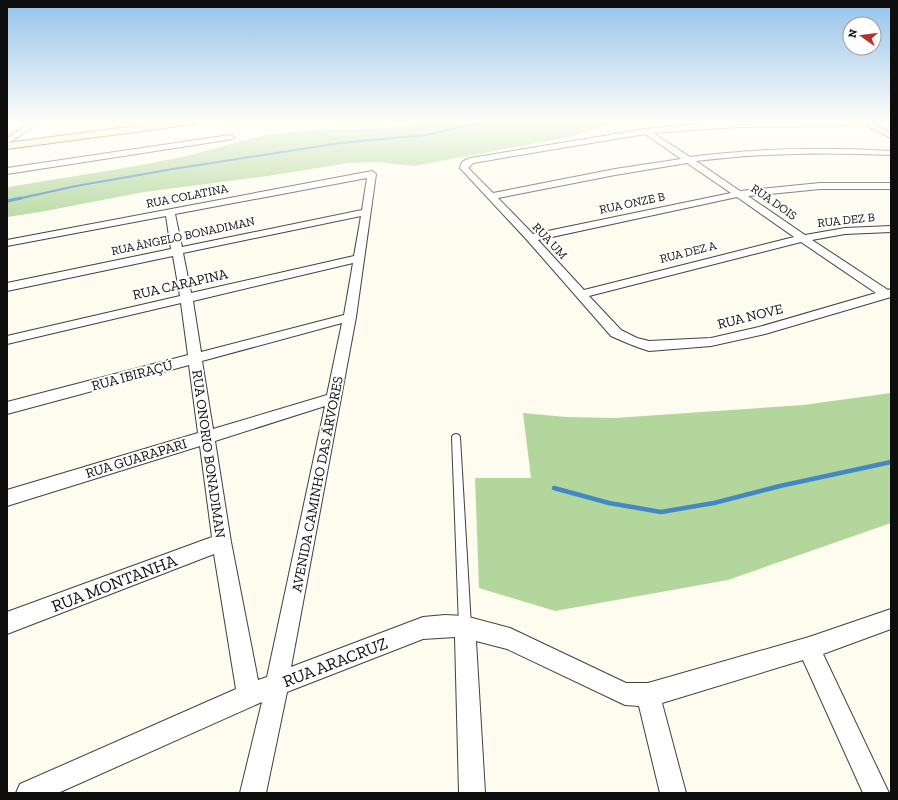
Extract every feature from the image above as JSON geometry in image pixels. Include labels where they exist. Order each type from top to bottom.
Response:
[{"type":"street","points":[[7,171],[90,158]]},
{"type":"street","name":"RUA UM","points":[[485,158],[470,161],[464,164],[464,168],[531,238],[616,333]]},
{"type":"street","points":[[492,196],[696,158]]},
{"type":"street","name":"RUA DOIS","points":[[689,159],[803,238],[888,293]]},
{"type":"street","name":"AVENIDA CAMINHO DAS ÁRVORES","points":[[253,793],[350,317],[372,174]]},
{"type":"street","name":"RUA COLATINA","points":[[7,243],[372,174]]},
{"type":"street","name":"RUA ONZE B","points":[[531,238],[739,194],[820,186],[891,186]]},
{"type":"street","name":"RUA ONORIO BONADIMAN","points":[[170,212],[186,298],[205,436],[222,542],[249,695]]},
{"type":"street","name":"RUA ÂNGELO BONADIMAN","points":[[7,287],[365,212]]},
{"type":"street","name":"RUA DEZ B","points":[[803,238],[845,231],[891,229]]},
{"type":"street","name":"RUA DEZ A","points":[[581,294],[803,238]]},
{"type":"street","name":"RUA CARAPINA","points":[[7,340],[359,258]]},
{"type":"street","name":"RUA NOVE","points":[[616,333],[632,342],[649,346],[711,342],[760,331],[888,293]]},
{"type":"street","name":"RUA IBIRAÇÚ","points":[[7,408],[350,317]]},
{"type":"street","name":"RUA GUARAPARI","points":[[7,498],[205,436],[334,398]]},
{"type":"street","name":"RUA MONTANHA","points":[[7,623],[222,542]]},
{"type":"street","name":"RUA ARACRUZ","points":[[29,793],[249,695],[423,628],[445,626],[465,627],[510,639],[625,694],[648,695],[808,648],[891,619]]},
{"type":"street","points":[[465,627],[472,793]]},
{"type":"street","points":[[808,648],[876,793]]},
{"type":"street","points":[[648,695],[673,793]]},
{"type":"lane","points":[[456,437],[465,627]]},
{"type":"green space","points":[[455,158],[414,166],[376,162],[348,163],[268,176],[144,192],[7,217],[7,189],[9,187],[172,159]]},
{"type":"green space","points":[[891,393],[891,523],[728,580],[555,611],[479,588],[475,478],[531,478],[523,413],[566,417],[615,418],[803,405]]},
{"type":"waterway","points":[[17,199],[76,186],[242,158]]},
{"type":"waterway","points":[[7,201],[21,198]]},
{"type":"waterway","points":[[554,488],[609,503],[661,512],[714,503],[780,486],[891,462]]}]
